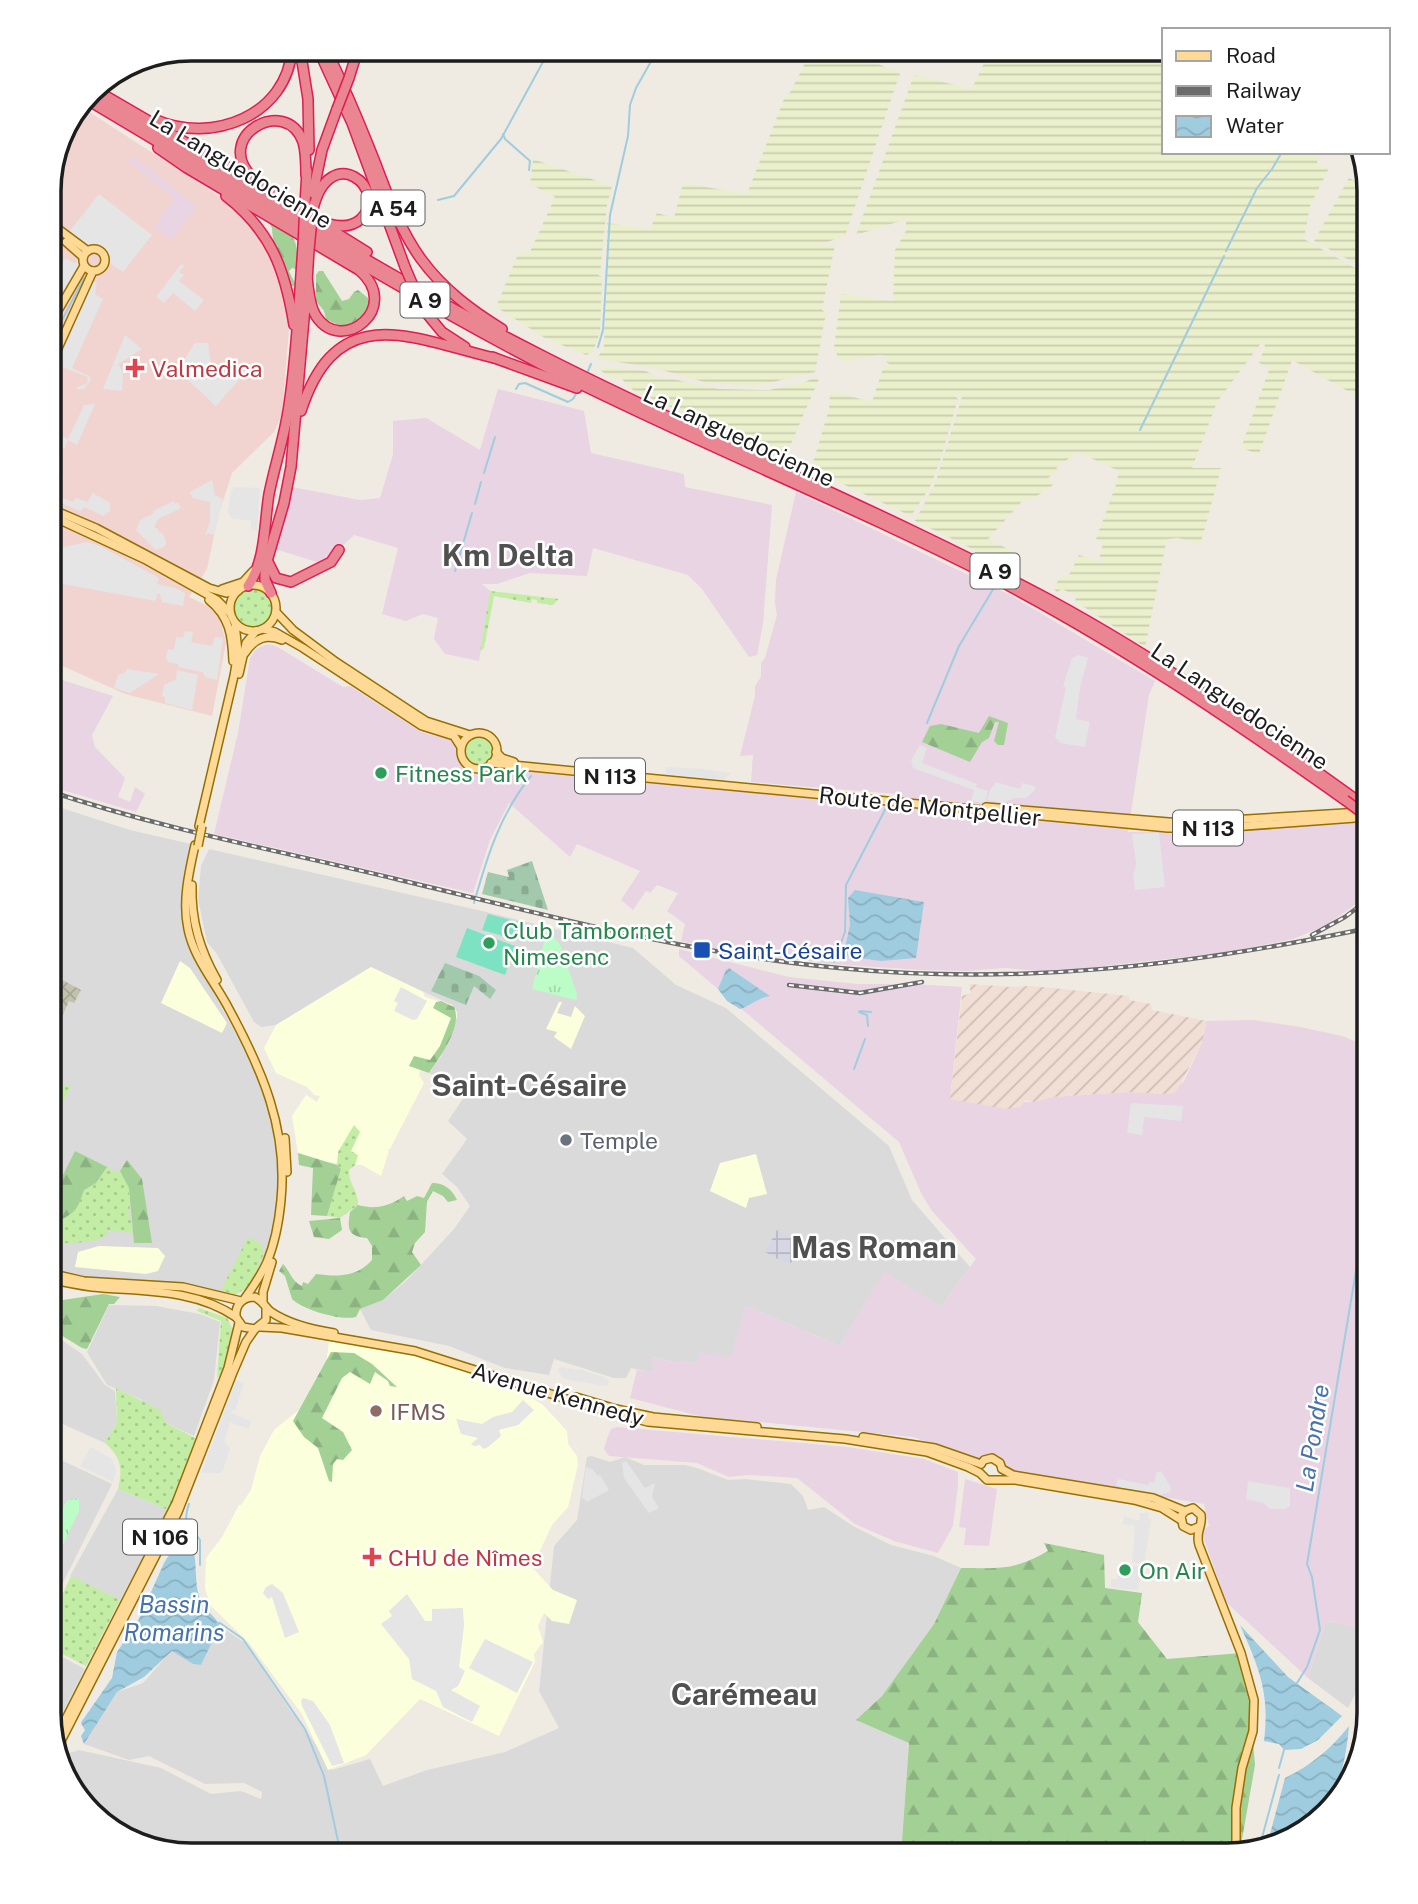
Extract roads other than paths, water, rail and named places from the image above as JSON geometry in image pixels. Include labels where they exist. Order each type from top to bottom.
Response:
[{"type":"highway","points":[[106,96],[175,126],[200,129],[224,126],[255,113],[275,94],[288,72],[290,61]]},
{"type":"highway","points":[[302,61],[309,112],[306,175]]},
{"type":"highway","name":"A 54","points":[[324,61],[352,123],[423,309],[447,337],[466,348],[633,408]]},
{"type":"highway","name":"A 54","points":[[332,61],[359,121],[395,214],[421,260],[463,303],[526,342],[541,355]]},
{"type":"highway","points":[[248,586],[253,578],[264,538],[273,477],[288,415],[309,206],[319,163],[354,61]]},
{"type":"highway","points":[[106,96],[317,219],[426,293]]},
{"type":"highway","points":[[95,103],[243,210],[266,238],[285,279],[295,341]]},
{"type":"highway","name":"La Languedocienne","points":[[96,103],[426,293],[541,355],[689,427],[873,511],[1051,601],[1178,677],[1357,806]]},
{"type":"highway","name":"La Languedocienne","points":[[96,103],[445,312],[558,373],[949,555],[1048,607],[1176,683],[1357,803]]},
{"type":"highway","points":[[264,188],[246,170],[241,150],[248,132],[264,122],[282,122],[298,133],[305,149],[309,206]]},
{"type":"highway","points":[[187,168],[359,270],[370,281],[374,292],[374,306],[370,315],[364,323],[352,329],[340,331],[328,327],[314,313],[307,278]]},
{"type":"highway","points":[[309,206],[323,183],[337,175],[355,177],[364,185],[368,206],[358,221],[339,226],[317,219]]},
{"type":"highway","points":[[271,593],[265,580],[267,557],[284,503],[295,431],[307,278],[306,248]]},
{"type":"highway","points":[[295,431],[308,389],[320,368],[338,350],[359,339],[379,334],[404,335],[494,358]]},
{"type":"highway","points":[[267,557],[273,574],[288,582],[326,565],[335,558],[339,550]]},
{"type":"main road","points":[[62,235],[85,254]]},
{"type":"main road","points":[[84,266],[93,271],[102,269],[105,264],[105,257],[98,250],[85,254]]},
{"type":"main road","points":[[62,304],[84,266],[85,254]]},
{"type":"main road","points":[[62,340],[93,271]]},
{"type":"main road","points":[[62,513],[96,528],[214,590],[226,593],[248,586],[262,587],[271,593],[276,604],[274,619],[248,638],[227,713]]},
{"type":"main road","points":[[62,521],[144,559],[217,600],[230,613],[235,623],[238,652],[234,676],[196,845],[186,905],[189,936],[198,960],[218,989],[259,1068],[270,1094],[281,1143],[282,1189],[274,1243],[266,1265],[236,1311],[237,1320]]},
{"type":"main road","points":[[144,559],[218,608],[230,630],[234,676]]},
{"type":"main road","points":[[214,590],[243,582],[257,564]]},
{"type":"main road","points":[[230,613],[232,600],[238,591]]},
{"type":"main road","points":[[235,623],[248,631],[275,632],[422,726],[454,736],[461,747],[462,757],[471,767],[482,768],[491,763],[496,752],[495,744],[488,736],[481,733],[470,735],[426,721],[336,662],[293,630],[276,612]]},
{"type":"main road","points":[[243,657],[254,642],[266,637],[281,639],[303,648]]},
{"type":"main road","points":[[461,747],[470,735]]},
{"type":"main road","name":"Route de Montpellier","points":[[496,752],[508,761],[538,765],[1156,822],[1222,822],[1357,811]]},
{"type":"main road","name":"Route de Montpellier","points":[[491,763],[1168,828],[1219,828],[1357,818]]},
{"type":"main road","points":[[61,1281],[196,1298],[249,1329],[258,1328],[267,1320],[263,1292],[282,1228],[286,1201],[287,1150],[275,1098],[264,1070],[198,940],[191,896],[196,845]]},
{"type":"main road","points":[[61,1276],[84,1281],[183,1287],[243,1300],[255,1297],[265,1304]]},
{"type":"main road","name":"Avenue Kennedy","points":[[265,1304],[271,1311],[311,1328],[416,1348],[615,1409],[653,1417],[887,1440],[935,1448],[980,1468]]},
{"type":"main road","name":"N 106","points":[[62,1727],[176,1503],[228,1368],[237,1320]]},
{"type":"main road","name":"Avenue Kennedy","points":[[258,1328],[282,1328],[415,1351],[648,1422],[845,1439],[927,1452],[980,1468]]},
{"type":"main road","name":"N 106","points":[[63,1736],[178,1512],[233,1370],[246,1342],[258,1328]]},
{"type":"main road","points":[[1201,1551],[1181,1520],[1153,1504],[997,1478],[987,1480],[980,1468],[987,1459],[994,1459],[1000,1463],[1002,1469],[1013,1475],[1153,1498],[1185,1511],[1193,1508],[1200,1513],[1202,1521],[1198,1527],[1197,1538],[1241,1653],[1254,1700],[1253,1731],[1243,1761],[1236,1808],[1236,1842]]},
{"type":"main road","points":[[997,1478],[1002,1469]]},
{"type":"main road","points":[[1181,1520],[1185,1511]]},
{"type":"main road","points":[[1188,1529],[1198,1527]]},
{"type":"water","points":[[855,890],[924,902],[916,958],[881,961],[843,956],[850,925],[848,898]]},
{"type":"water","points":[[729,968],[770,996],[740,1009],[727,1001],[718,989]]},
{"type":"water","name":"Bassin Romarins","points":[[180,1538],[189,1539],[192,1545],[200,1599],[220,1626],[201,1665],[193,1664],[172,1651],[144,1677],[117,1692],[84,1744],[81,1736],[85,1730],[81,1723],[112,1678],[117,1652],[138,1621],[164,1563]]},
{"type":"water","points":[[1240,1625],[1288,1677],[1342,1716],[1318,1740],[1301,1749],[1284,1750],[1279,1744],[1264,1741],[1264,1695],[1253,1655]]},
{"type":"water","points":[[1349,1726],[1340,1776],[1325,1799],[1299,1821],[1266,1837],[1270,1834],[1285,1778],[1320,1756]]},
{"type":"waterway","points":[[438,200],[454,196],[501,139],[543,61]]},
{"type":"waterway","points":[[598,347],[603,330],[610,215],[628,136],[630,105],[651,61]]},
{"type":"waterway","points":[[503,134],[505,139],[530,161],[529,170]]},
{"type":"waterway","points":[[1226,251],[1257,188],[1281,154]]},
{"type":"waterway","points":[[1140,430],[1224,256]]},
{"type":"waterway","points":[[62,320],[84,278]]},
{"type":"waterway","points":[[588,371],[591,364]]},
{"type":"waterway","points":[[516,389],[519,384],[525,383],[568,402],[576,394]]},
{"type":"waterway","points":[[484,473],[495,437]]},
{"type":"waterway","points":[[475,504],[481,482]]},
{"type":"waterway","points":[[455,571],[472,513]]},
{"type":"waterway","points":[[1004,568],[1008,562]]},
{"type":"waterway","points":[[927,723],[959,646],[995,586]]},
{"type":"waterway","points":[[474,903],[503,821],[531,776]]},
{"type":"waterway","points":[[834,962],[845,932],[846,885],[888,804]]},
{"type":"waterway","points":[[860,1011],[871,1012]]},
{"type":"waterway","points":[[859,1012],[867,1015],[868,1026]]},
{"type":"waterway","points":[[854,1069],[865,1039]]},
{"type":"waterway","name":"La Pondre","points":[[1297,1683],[1307,1667],[1320,1630],[1312,1577],[1307,1564],[1357,1265]]},
{"type":"waterway","points":[[189,1504],[187,1520],[200,1540],[200,1565]]},
{"type":"waterway","points":[[185,1522],[185,1531]]},
{"type":"waterway","points":[[217,1623],[243,1639],[305,1729],[324,1776],[338,1843]]},
{"type":"waterway","name":"La Pondre","points":[[1279,1768],[1284,1750]]},
{"type":"waterway","name":"La Pondre","points":[[1262,1838],[1279,1775]]},
{"type":"railway","points":[[62,795],[178,828],[561,919],[727,953],[839,968],[974,975],[1106,969],[1237,952],[1357,930]]},
{"type":"railway","points":[[1312,935],[1357,908]]},
{"type":"railway","points":[[789,985],[860,993],[922,982]]},
{"type":"place","name":"Valmedica","points":[[135,368]]},
{"type":"place","name":"Fitness Park","points":[[381,773]]},
{"type":"place","name":"Club Tambornet Nimesenc","points":[[489,943]]},
{"type":"place","name":"Saint-Césaire","points":[[702,950]]},
{"type":"place","name":"Temple","points":[[566,1140]]},
{"type":"place","name":"IFMS","points":[[376,1411]]},
{"type":"place","name":"CHU de Nîmes","points":[[372,1557]]},
{"type":"place","name":"On Air","points":[[1125,1570]]},
{"type":"district","name":"Km Delta","points":[[508,555]]},
{"type":"district","name":"Saint-Césaire","points":[[529,1085]]},
{"type":"district","name":"Mas Roman","points":[[874,1247]]},
{"type":"district","name":"Carémeau","points":[[744,1694]]}]
